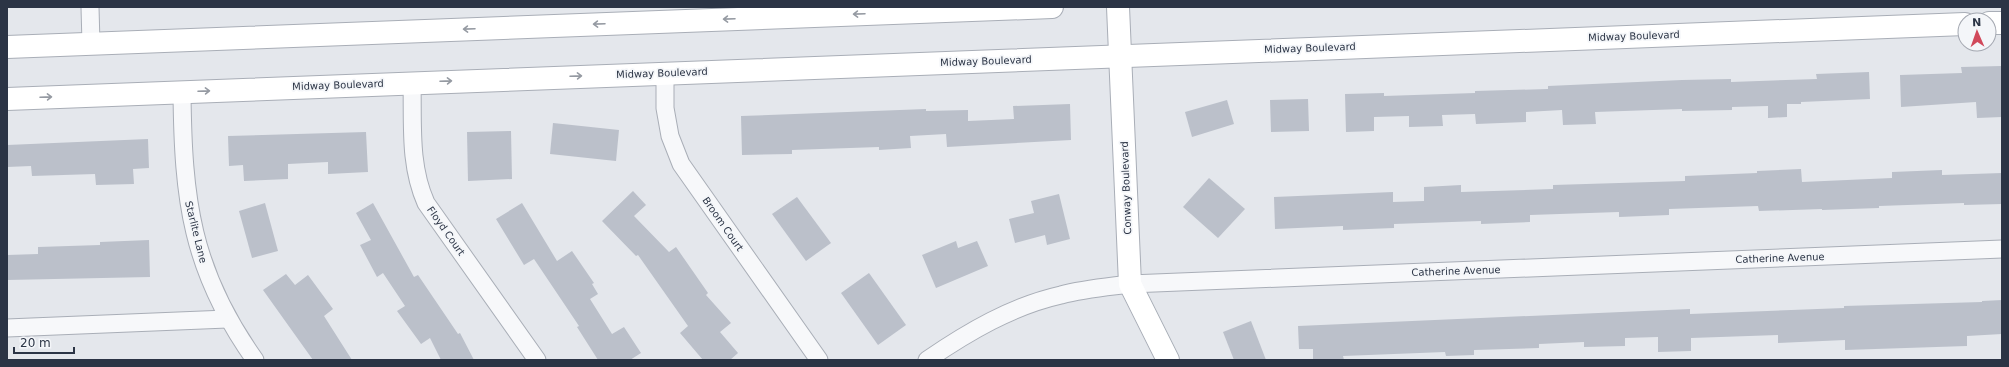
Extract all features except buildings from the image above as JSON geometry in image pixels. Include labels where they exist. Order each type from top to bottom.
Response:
[{"type":"street","points":[[90,7],[91,44]]},
{"type":"street","points":[[7,47],[1052,7]]},
{"type":"street","name":"Conway Boulevard","points":[[1118,7],[1130,284],[1168,360]]},
{"type":"street","name":"Midway Boulevard","points":[[7,99],[1957,24]]},
{"type":"street","name":"Broom Court","points":[[665,73],[666,108],[670,136],[681,164],[819,360]]},
{"type":"street","name":"Floyd Court","points":[[412,83],[414,168],[418,186],[426,203],[537,360]]},
{"type":"street","name":"Starlite Lane","points":[[182,92],[182,142],[188,200],[198,249],[206,274],[227,319],[254,360]]},
{"type":"street","name":"Catherine Avenue","points":[[927,360],[960,338],[1002,315],[1030,304],[1074,292],[1130,284],[2002,249]]},
{"type":"street","points":[[7,328],[227,319]]}]
